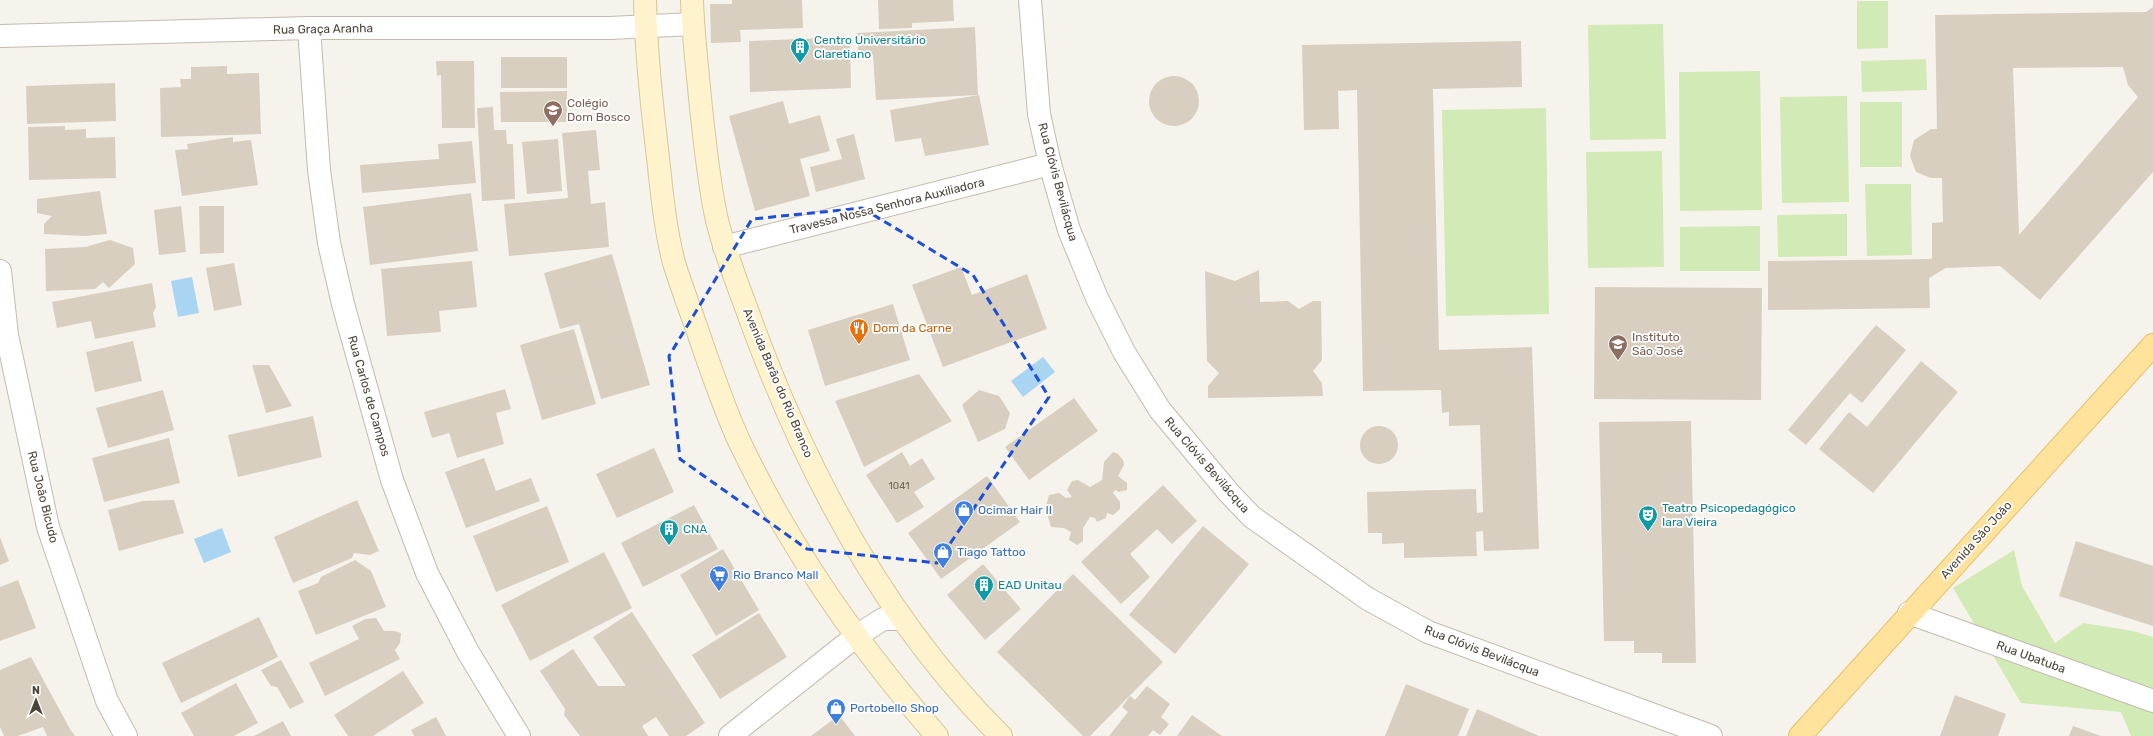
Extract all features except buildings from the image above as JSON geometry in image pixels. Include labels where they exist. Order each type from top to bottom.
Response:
[{"type":"main road","points":[[645,0],[645,27],[665,218],[676,270],[739,442],[779,517],[812,574],[855,637],[938,736]]},
{"type":"main road","name":"Avenida Barão do Rio Branco","points":[[692,0],[704,137],[716,216],[724,247],[762,349],[800,441],[856,549],[901,619],[972,707],[1001,736]]},
{"type":"main road","name":"Avenida São João","points":[[1800,736],[1909,613],[2153,346]]},
{"type":"street","name":"Rua Clóvis Bevilácqua","points":[[1030,0],[1039,114],[1050,164],[1069,230],[1097,298],[1124,352],[1160,410],[1200,460],[1252,517],[1368,599],[1428,632],[1711,736]]},
{"type":"street","name":"Rua Graça Aranha","points":[[0,36],[309,28],[645,27],[693,24]]},
{"type":"street","name":"Rua Carlos de Campos","points":[[309,28],[318,170],[329,243],[343,304],[392,480],[427,574],[468,652],[519,736]]},
{"type":"street","name":"Travessa Nossa Senhora Auxiliadora","points":[[724,247],[1050,164]]},
{"type":"street","name":"Rua João Bicudo","points":[[0,271],[7,335],[48,527],[107,701],[126,736]]},
{"type":"street","name":"Rua Ubatuba","points":[[1909,613],[2153,701]]},
{"type":"street","points":[[730,736],[855,637],[883,619],[901,619]]},
{"type":"highlighted area","points":[[862,208],[973,275],[1049,397],[937,563],[807,549],[680,459],[669,356],[752,219]]},
{"type":"green space","points":[[1857,1],[1888,1],[1888,48],[1857,49]]},
{"type":"green space","points":[[1663,24],[1666,139],[1590,140],[1588,25]]},
{"type":"green space","points":[[1926,59],[1927,90],[1862,92],[1861,61]]},
{"type":"green space","points":[[1760,71],[1762,210],[1680,211],[1679,72]]},
{"type":"green space","points":[[1847,96],[1849,202],[1782,203],[1780,97]]},
{"type":"green space","points":[[1860,102],[1902,102],[1902,167],[1860,167]]},
{"type":"green space","points":[[1546,108],[1549,314],[1446,316],[1442,110]]},
{"type":"green space","points":[[1662,151],[1664,267],[1588,268],[1586,152]]},
{"type":"green space","points":[[1865,184],[1911,184],[1912,255],[1867,256]]},
{"type":"green space","points":[[1847,214],[1847,256],[1778,257],[1777,215]]},
{"type":"green space","points":[[1760,226],[1760,271],[1680,271],[1680,227]]},
{"type":"green space","points":[[2014,550],[2022,586],[2055,643],[2083,623],[2133,631],[2153,637],[2153,736],[2131,736],[2121,712],[2021,703],[1953,588]]},
{"type":"water","points":[[192,277],[199,313],[178,317],[171,281]]},
{"type":"water","points":[[1043,357],[1055,372],[1023,397],[1011,381]]},
{"type":"water","points":[[222,528],[231,552],[204,563],[194,539]]},
{"type":"place","name":"Centro Universitário Claretiano","points":[[800,64]]},
{"type":"place","name":"Colégio Dom Bosco","points":[[553,127]]},
{"type":"place","name":"Dom da Carne","points":[[859,345]]},
{"type":"place","name":"Instituto São José","points":[[1618,361]]},
{"type":"place","name":"Ocimar Hair II","points":[[964,527]]},
{"type":"place","name":"Teatro Psicopedagógico Iara Vieira","points":[[1648,532]]},
{"type":"place","name":"CNA","points":[[669,546]]},
{"type":"place","name":"Tiago Tattoo","points":[[943,569]]},
{"type":"place","name":"Rio Branco Mall","points":[[719,592]]},
{"type":"place","name":"EAD Unitau","points":[[984,602]]},
{"type":"place","name":"Portobello Shop","points":[[836,725]]}]
